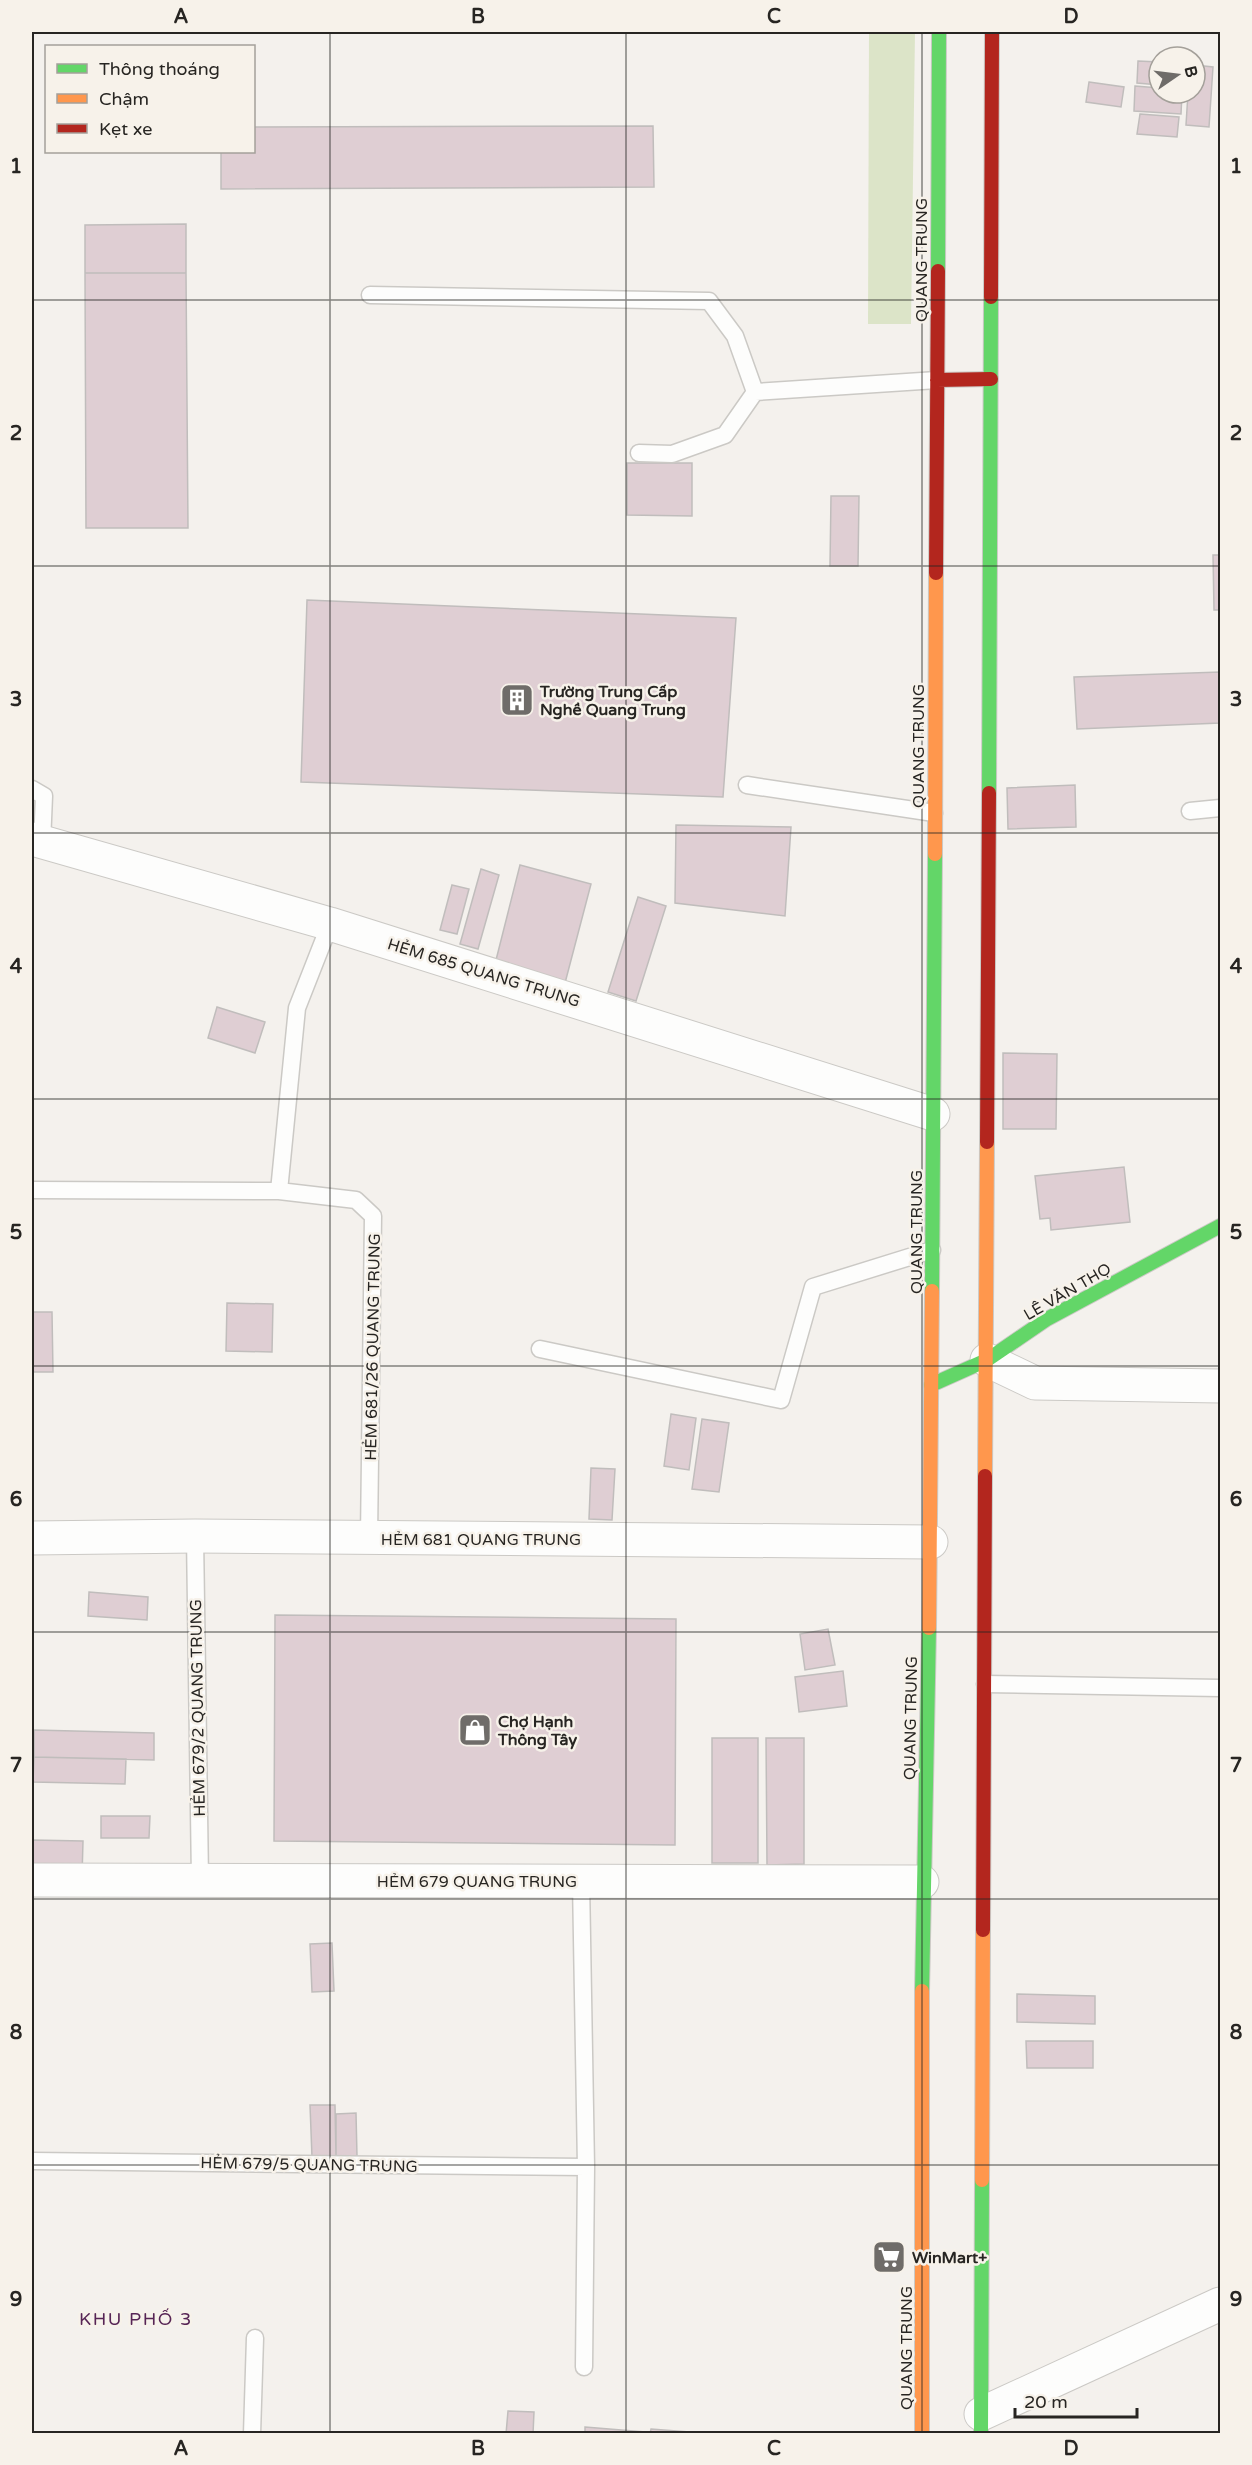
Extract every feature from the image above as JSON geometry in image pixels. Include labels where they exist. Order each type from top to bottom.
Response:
[{"type":"main road","name":"QUANG TRUNG","points":[[922,2433],[922,1882],[931,1542],[939,32]]},
{"type":"main road","points":[[981,2424],[992,32]]},
{"type":"main road","points":[[937,380],[991,380]]},
{"type":"main road","name":"LÊ VĂN THỌ","points":[[931,1385],[987,1360],[1047,1319],[1221,1226]]},
{"type":"street","name":"HẺM 685 QUANG TRUNG","points":[[37,841],[330,924],[933,1114]]},
{"type":"street","points":[[987,1360],[1035,1383],[1221,1386]]},
{"type":"street","name":"HẺM 681 QUANG TRUNG","points":[[32,1538],[195,1536],[931,1542]]},
{"type":"street","name":"HẺM 679 QUANG TRUNG","points":[[32,1880],[922,1882]]},
{"type":"street","points":[[981,2424],[1221,2304]]},
{"type":"lane","points":[[370,295],[709,301],[735,336],[755,392]]},
{"type":"lane","points":[[755,392],[937,380]]},
{"type":"lane","points":[[639,453],[672,454],[725,435],[755,392]]},
{"type":"lane","points":[[747,785],[934,813]]},
{"type":"lane","points":[[32,789],[44,796],[37,841]]},
{"type":"lane","points":[[1190,811],[1221,808]]},
{"type":"lane","points":[[279,1191],[297,1008],[330,924]]},
{"type":"lane","name":"HẺM 681/26 QUANG TRUNG","points":[[32,1190],[279,1191],[356,1200],[373,1216],[369,1538]]},
{"type":"lane","points":[[540,1349],[781,1400],[813,1287],[932,1250]]},
{"type":"lane","name":"HẺM 679/2 QUANG TRUNG","points":[[195,1536],[200,1880]]},
{"type":"lane","points":[[985,1684],[1221,1688]]},
{"type":"lane","points":[[581,1881],[586,2167],[584,2367]]},
{"type":"lane","name":"HẺM 679/5 QUANG TRUNG","points":[[32,2161],[586,2167]]},
{"type":"lane","points":[[252,2433],[255,2338]]},
{"type":"green space","points":[[869,32],[915,32],[911,324],[868,324]]},
{"type":"building","points":[[1138,61],[1147,61],[1147,84],[1137,83]]},
{"type":"building","points":[[1207,66],[1213,67],[1209,127],[1186,125],[1187,105],[1207,105]]},
{"type":"building","points":[[1089,82],[1124,87],[1121,107],[1086,102]]},
{"type":"building","points":[[1135,86],[1147,87],[1147,105],[1181,105],[1181,114],[1134,111]]},
{"type":"building","points":[[1140,114],[1179,117],[1177,137],[1137,134]]},
{"type":"building","points":[[653,126],[654,187],[221,189],[221,153],[255,153],[255,127]]},
{"type":"building","points":[[186,224],[186,273],[85,273],[85,225]]},
{"type":"building","points":[[85,273],[186,273],[188,528],[86,528]]},
{"type":"building","points":[[627,463],[692,463],[692,516],[627,515]]},
{"type":"building","points":[[831,496],[859,496],[858,566],[830,566]]},
{"type":"building","points":[[1213,555],[1220,555],[1220,610],[1214,610]]},
{"type":"building","name":"Trường Trung Cấp Nghề Quang Trung","points":[[307,600],[736,618],[723,797],[301,782]]},
{"type":"building","points":[[1220,672],[1220,723],[1077,729],[1074,677]]},
{"type":"building","points":[[1075,785],[1076,827],[1008,829],[1007,788]]},
{"type":"building","points":[[676,825],[791,827],[785,916],[675,903]]},
{"type":"building","points":[[520,865],[591,884],[565,983],[495,964]]},
{"type":"building","points":[[481,869],[499,875],[478,949],[460,944]]},
{"type":"building","points":[[452,885],[469,889],[457,934],[440,930]]},
{"type":"building","points":[[638,897],[666,906],[636,1001],[608,992]]},
{"type":"building","points":[[217,1007],[265,1022],[255,1053],[208,1038]]},
{"type":"building","points":[[1003,1053],[1057,1054],[1056,1129],[1003,1129]]},
{"type":"building","points":[[1124,1167],[1130,1222],[1051,1230],[1050,1218],[1040,1219],[1035,1176]]},
{"type":"building","points":[[227,1303],[273,1304],[272,1352],[226,1351]]},
{"type":"building","points":[[32,1312],[52,1312],[53,1372],[32,1372]]},
{"type":"building","points":[[671,1414],[696,1418],[689,1470],[664,1466]]},
{"type":"building","points":[[702,1419],[729,1423],[719,1492],[692,1489]]},
{"type":"building","points":[[591,1468],[615,1469],[612,1520],[589,1519]]},
{"type":"building","points":[[89,1592],[148,1597],[147,1620],[88,1616]]},
{"type":"building","name":"Chợ Hạnh Thông Tây","points":[[275,1615],[676,1619],[675,1845],[274,1841]]},
{"type":"building","points":[[828,1629],[835,1665],[805,1670],[800,1634]]},
{"type":"building","points":[[843,1671],[847,1706],[799,1712],[795,1677]]},
{"type":"building","points":[[34,1730],[154,1733],[154,1760],[34,1757]]},
{"type":"building","points":[[712,1738],[758,1738],[758,1863],[712,1863]]},
{"type":"building","points":[[766,1738],[804,1738],[804,1864],[767,1865]]},
{"type":"building","points":[[34,1757],[126,1759],[125,1784],[33,1782]]},
{"type":"building","points":[[101,1816],[150,1816],[149,1838],[101,1838]]},
{"type":"building","points":[[32,1840],[83,1841],[82,1877],[32,1876]]},
{"type":"building","points":[[332,1943],[334,1991],[312,1992],[310,1944]]},
{"type":"building","points":[[1017,1994],[1095,1996],[1095,2024],[1017,2022]]},
{"type":"building","points":[[1026,2041],[1093,2041],[1093,2068],[1027,2068]]},
{"type":"building","points":[[310,2105],[335,2105],[336,2157],[312,2157]]},
{"type":"building","points":[[356,2113],[357,2156],[336,2157],[336,2114]]},
{"type":"building","points":[[508,2411],[534,2412],[533,2434],[506,2434]]},
{"type":"building","points":[[585,2427],[645,2432],[645,2434],[585,2434]]},
{"type":"building","points":[[651,2429],[689,2432],[689,2434],[650,2434]]},
{"type":"traffic: fast","points":[[938,271],[939,32]]},
{"type":"traffic: fast","points":[[989,793],[991,297]]},
{"type":"traffic: fast","points":[[932,1291],[935,854]]},
{"type":"traffic: fast","points":[[987,1360],[1047,1319],[1220,1226]]},
{"type":"traffic: fast","points":[[931,1385],[987,1360]]},
{"type":"traffic: fast","points":[[922,1991],[929,1628]]},
{"type":"traffic: fast","points":[[981,2434],[982,2180]]},
{"type":"traffic: slow","points":[[935,854],[936,573]]},
{"type":"traffic: slow","points":[[985,1476],[987,1142]]},
{"type":"traffic: slow","points":[[929,1628],[932,1291]]},
{"type":"traffic: slow","points":[[982,2180],[983,1930]]},
{"type":"traffic: slow","points":[[922,1991],[922,2434]]},
{"type":"traffic: jam","points":[[991,297],[992,32]]},
{"type":"traffic: jam","points":[[936,573],[938,271]]},
{"type":"traffic: jam","points":[[937,380],[991,379]]},
{"type":"traffic: jam","points":[[987,1142],[989,793]]},
{"type":"traffic: jam","points":[[983,1930],[985,1476]]},
{"type":"place","name":"Trường Trung Cấp Nghề Quang Trung","points":[[517,700]]},
{"type":"place","name":"Chợ Hạnh Thông Tây","points":[[475,1730]]},
{"type":"place","name":"WinMart+","points":[[889,2257]]},
{"type":"district","name":"KHU PHỐ 3","points":[[136,2319]]}]
